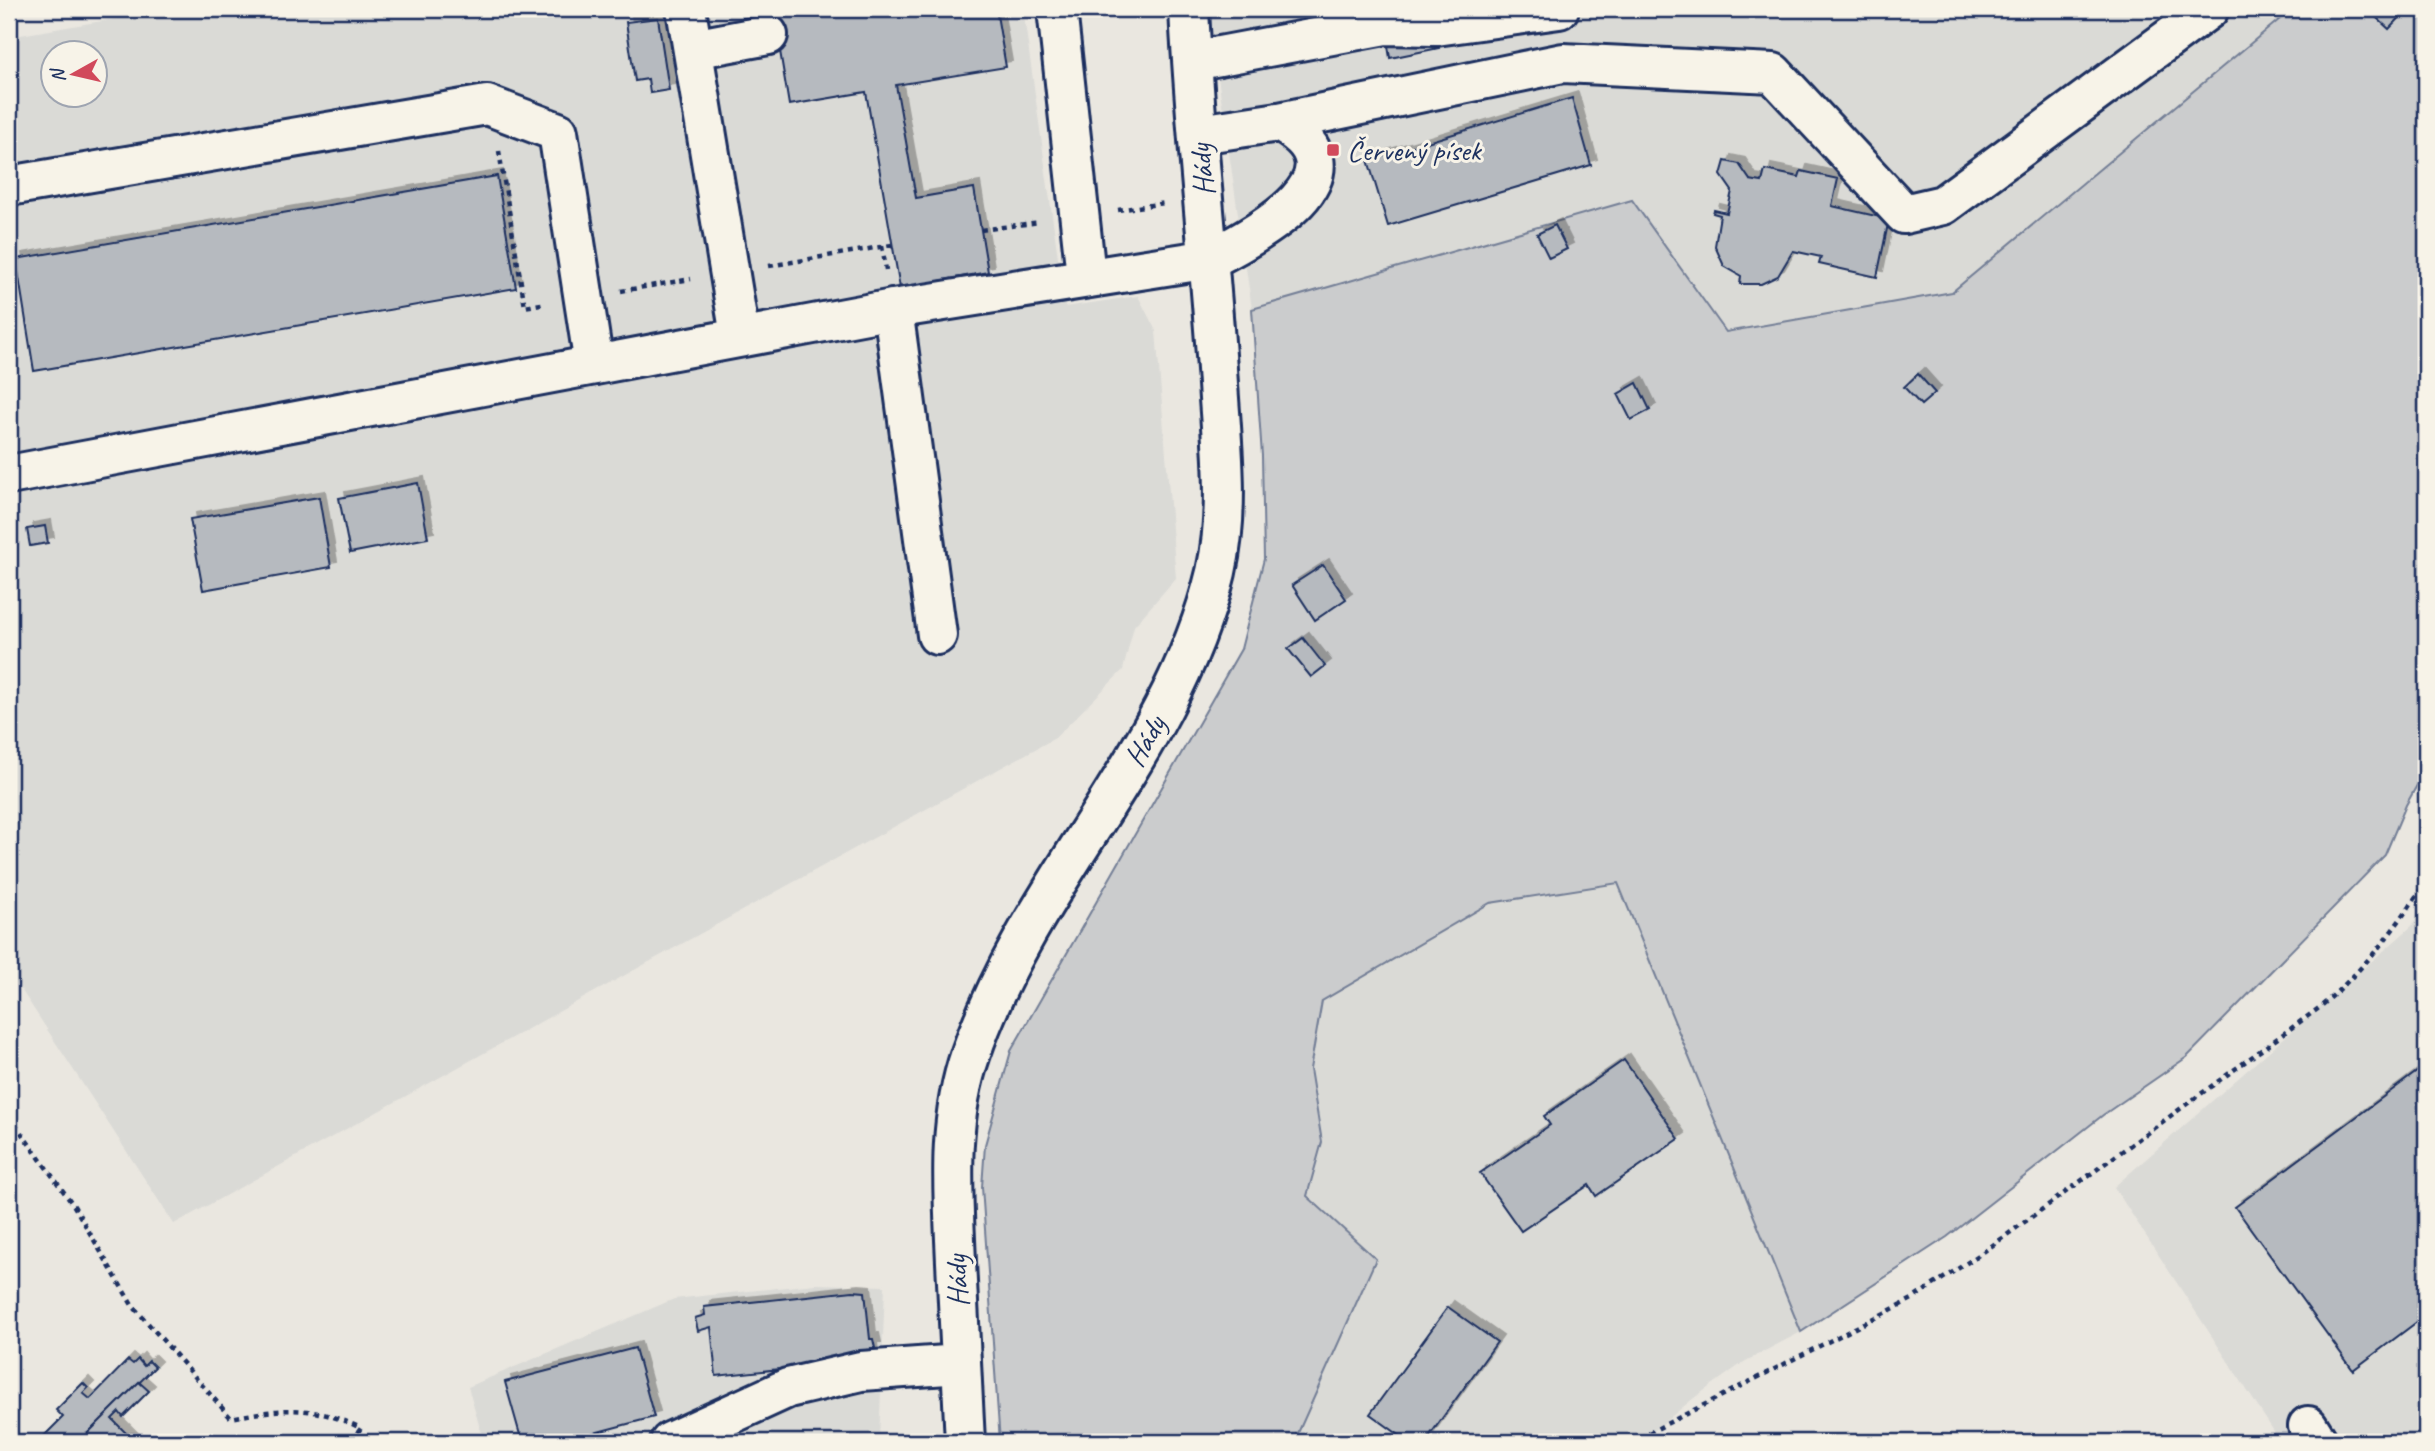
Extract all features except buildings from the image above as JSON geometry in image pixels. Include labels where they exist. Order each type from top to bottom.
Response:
[{"type":"street","points":[[686,9],[740,337]]},
{"type":"street","points":[[1057,9],[1086,276]]},
{"type":"street","name":"Hády","points":[[965,1442],[951,1152],[958,1096],[971,1051],[1018,945],[1169,699],[1200,625],[1216,572],[1223,531],[1224,490],[1210,259],[1189,9]]},
{"type":"street","points":[[1193,61],[1385,25],[1436,26],[1559,9]]},
{"type":"street","points":[[1199,134],[1279,122],[1563,63],[1773,73],[1904,214],[1943,205],[2209,9]]},
{"type":"street","points":[[693,49],[768,35]]},
{"type":"street","points":[[9,186],[487,105],[558,132],[594,365]]},
{"type":"street","points":[[9,475],[893,309],[1086,276],[1210,259],[1251,238],[1294,206],[1307,192],[1313,178],[1310,149],[1300,136],[1279,122]]},
{"type":"street","points":[[893,309],[937,635]]},
{"type":"street","points":[[670,1442],[788,1388],[862,1371],[961,1364]]},
{"type":"path","points":[[491,107],[525,307],[892,244]]},
{"type":"path","points":[[1631,1442],[1912,1299],[1982,1253],[2319,1008],[2351,981],[2387,939],[2426,880]]},
{"type":"path","points":[[9,1116],[74,1206],[132,1305],[231,1418],[285,1408],[330,1414],[361,1428],[351,1442]]},
{"type":"shaded area","points":[[172,9],[1023,9],[1065,307],[1138,296],[1156,331],[1176,578],[1134,626],[1123,670],[1055,738],[174,1224],[9,971],[9,37]]},
{"type":"shaded area","points":[[1208,9],[2292,9],[1952,292],[1726,332],[1632,200],[1252,309]]},
{"type":"shaded area","points":[[2292,9],[2426,9],[2426,769],[2406,805],[2385,855],[2187,1057],[2103,1115],[1947,1237],[1801,1332],[1618,883],[1490,903],[1322,1001],[1310,1069],[1322,1142],[1307,1196],[1376,1259],[1294,1442],[1000,1442],[982,1187],[985,1145],[1011,1051],[1241,649],[1264,559],[1262,456],[1252,309],[1632,200],[1726,332],[1952,292]]},
{"type":"shaded area","points":[[1618,883],[1801,1332],[1744,1362],[1640,1442],[1294,1442],[1376,1259],[1306,1196],[1322,1142],[1310,1069],[1322,1001],[1490,903]]},
{"type":"shaded area","points":[[2426,898],[2426,1442],[2306,1442],[2301,1435],[2281,1442],[2114,1187],[2412,926]]},
{"type":"shaded area","points":[[815,1284],[885,1286],[879,1442],[484,1442],[468,1387],[674,1299]]},
{"type":"place","name":"Červený písek","points":[[1333,150]]}]
